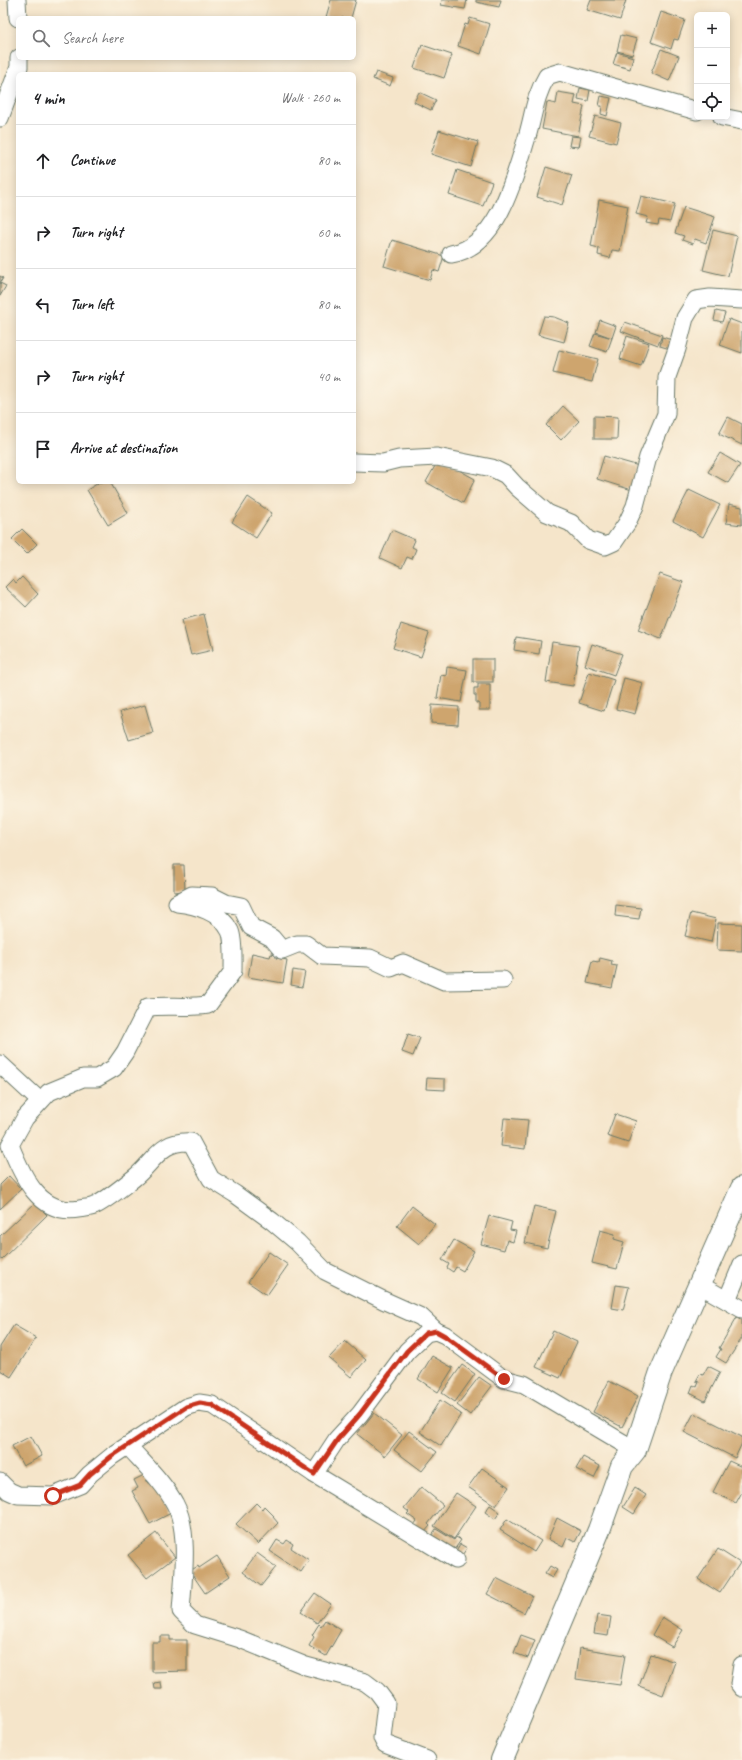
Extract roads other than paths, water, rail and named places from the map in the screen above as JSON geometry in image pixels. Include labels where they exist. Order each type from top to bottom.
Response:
[{"type":"street","points":[[17,0],[18,16]]},
{"type":"street","points":[[17,72],[19,60]]},
{"type":"street","points":[[451,254],[458,253],[474,244],[491,228],[509,192],[528,136],[536,98],[547,76],[560,72],[694,111]]},
{"type":"street","points":[[0,118],[16,75]]},
{"type":"street","points":[[730,119],[742,121]]},
{"type":"street","points":[[356,462],[382,463],[400,459],[437,457],[492,468],[506,475],[517,488],[547,513],[571,523],[588,540],[604,546],[614,542],[627,523],[635,506],[648,457],[666,414],[667,377],[677,349],[685,318],[696,300],[710,298],[742,300]]},
{"type":"street","points":[[503,980],[444,981],[403,963],[392,968],[370,958],[322,956],[306,944],[297,944],[282,950],[272,938],[251,927],[241,906],[226,903],[212,896],[192,895],[177,904],[188,904],[215,914],[225,923],[231,932],[233,971],[230,976],[222,984],[208,1005],[193,1008],[172,1005],[148,1007],[125,1052],[114,1068],[97,1078],[83,1078],[49,1092],[25,1118],[10,1145],[20,1173],[33,1192],[49,1205],[69,1210],[94,1206],[135,1177],[165,1148],[177,1141],[190,1142],[211,1179],[235,1194],[272,1221],[297,1242],[325,1271],[421,1317],[436,1331],[504,1379],[524,1384],[635,1450]]},
{"type":"street","points":[[0,1064],[40,1101]]},
{"type":"street","points":[[502,1760],[599,1530],[622,1466],[635,1450],[661,1372],[742,1188]]},
{"type":"street","points":[[727,1300],[742,1264]]},
{"type":"street","points":[[700,1285],[742,1309]]},
{"type":"street","points":[[314,1474],[338,1439],[360,1414],[407,1351],[426,1333],[436,1331]]},
{"type":"street","points":[[0,1482],[9,1491],[18,1495],[53,1496],[80,1485],[90,1474],[112,1456],[128,1447],[186,1407],[200,1403],[212,1405],[314,1474],[456,1560]]},
{"type":"street","points":[[128,1447],[163,1485],[176,1505],[183,1527],[181,1611],[187,1619],[195,1625],[240,1639],[306,1666],[365,1682],[377,1691],[386,1703],[382,1738],[385,1744],[427,1760]]},
{"type":"street","points":[[742,1665],[739,1684],[742,1688]]}]
